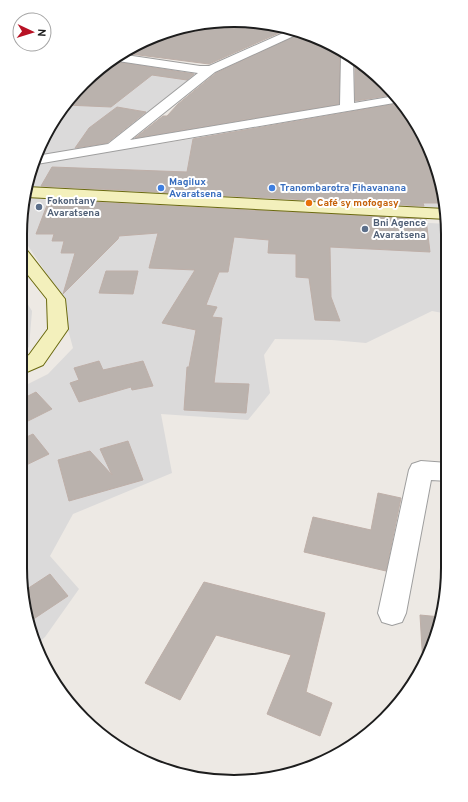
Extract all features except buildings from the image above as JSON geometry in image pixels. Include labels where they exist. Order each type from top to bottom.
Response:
[{"type":"street","points":[[112,147],[210,69],[289,34]]},
{"type":"street","points":[[125,59],[200,70],[210,69]]},
{"type":"street","points":[[347,61],[347,108]]},
{"type":"street","points":[[41,160],[392,100]]},
{"type":"street","points":[[31,192],[440,214]]},
{"type":"street","points":[[27,262],[56,299],[58,329],[36,360],[27,364]]},
{"type":"street","points":[[392,613],[421,470],[441,471]]},
{"type":"shaded area","points":[[123,60],[202,73],[138,123],[103,145],[42,157],[55,130],[78,98],[98,78]]},
{"type":"shaded area","points":[[353,65],[370,78],[390,98],[353,105]]},
{"type":"shaded area","points":[[396,105],[420,142],[434,180],[440,212],[315,202],[32,191],[40,163]]},
{"type":"shaded area","points":[[31,197],[203,204],[277,215],[441,224],[441,313],[432,311],[366,343],[332,340],[275,339],[264,355],[270,393],[248,420],[161,414],[172,473],[73,514],[50,556],[79,589],[45,637],[40,641],[34,622],[27,582],[27,384],[48,374],[73,348],[57,289],[27,244],[27,220]]},
{"type":"shaded area","points":[[27,303],[32,311],[29,347],[27,349]]},
{"type":"place","name":"Magilux Avaratsena","points":[[161,188]]},
{"type":"place","name":"Tranombarotra Fihavanana","points":[[272,188]]},
{"type":"place","name":"Café sy mofogasy","points":[[309,203]]},
{"type":"place","name":"Fokontany Avaratsena","points":[[39,207]]},
{"type":"place","name":"Bni Agence Avaratsena","points":[[365,229]]}]
